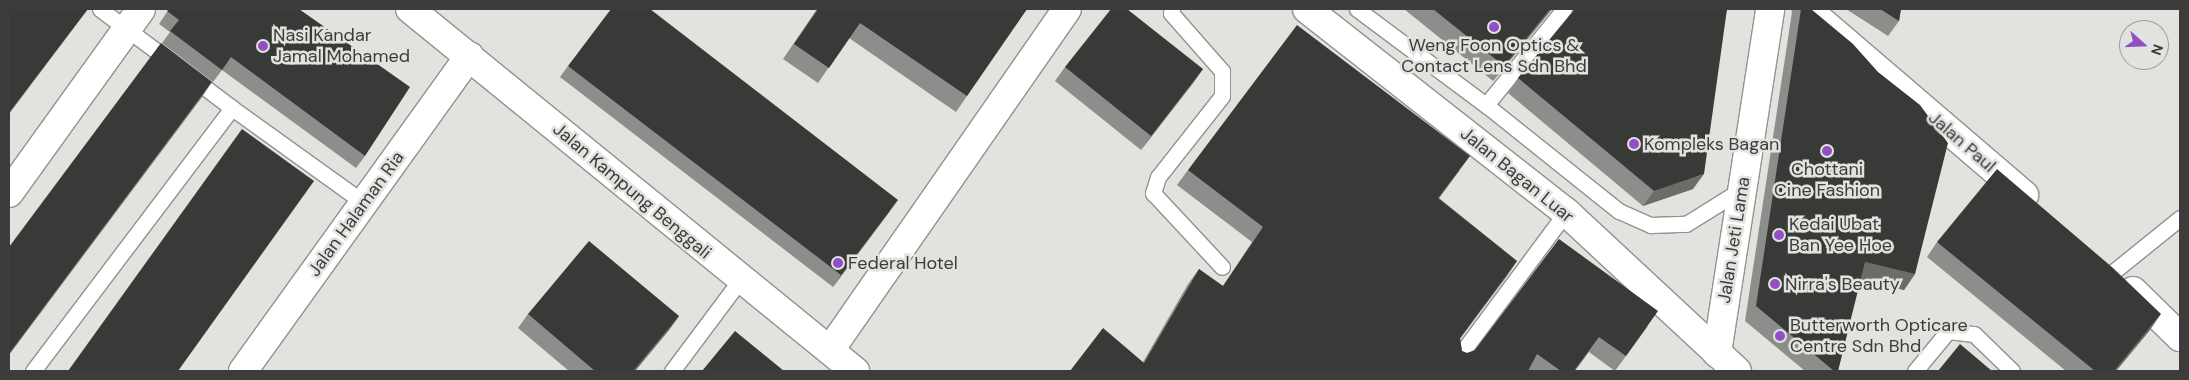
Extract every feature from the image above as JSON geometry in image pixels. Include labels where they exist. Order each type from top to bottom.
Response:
[{"type":"street","name":"Jalan Kampung Benggali","points":[[410,9],[740,280],[855,371]]},
{"type":"street","points":[[830,350],[1067,9]]},
{"type":"street","name":"Jalan Bagan Luar","points":[[1306,9],[1566,212],[1723,365]]},
{"type":"street","name":"Jalan Jeti Lama","points":[[1723,365],[1742,189],[1770,9]]},
{"type":"street","name":"Jalan Paul","points":[[1807,9],[2046,214]]},
{"type":"street","points":[[9,193],[134,19]]},
{"type":"street","name":"Jalan Halaman Ria","points":[[243,371],[469,56]]},
{"type":"street","points":[[2091,253],[2180,337]]},
{"type":"lane","points":[[100,9],[134,19],[232,108],[364,203]]},
{"type":"lane","points":[[1172,9],[1172,13],[1222,71],[1222,96],[1158,177],[1153,193],[1222,268]]},
{"type":"lane","points":[[1357,9],[1486,105],[1619,211],[1651,225],[1686,224],[1742,189]]},
{"type":"lane","points":[[1486,105],[1564,9]]},
{"type":"lane","points":[[33,371],[232,108]]},
{"type":"lane","points":[[1457,360],[1566,212]]},
{"type":"lane","points":[[2113,272],[2180,218]]},
{"type":"lane","points":[[672,371],[740,280]]},
{"type":"lane","points":[[1915,371],[1948,331],[1974,334],[2012,371]]},
{"type":"building","points":[[9,9],[88,9],[9,113]]},
{"type":"building","points":[[169,9],[299,9],[410,87],[365,156],[231,57],[222,70],[170,31],[179,20],[167,11]]},
{"type":"building","points":[[611,9],[650,9],[898,200],[841,275],[568,66]]},
{"type":"building","points":[[818,9],[1027,9],[967,96],[860,23],[829,68],[794,44]]},
{"type":"building","points":[[1111,9],[1127,9],[1203,69],[1151,136],[1065,67]]},
{"type":"building","points":[[1433,9],[1550,9],[1504,66]]},
{"type":"building","name":"Kompleks Bagan","points":[[1575,9],[1727,9],[1704,174],[1654,191],[1518,78]]},
{"type":"building","points":[[1801,9],[1811,9],[1853,44],[1878,72],[1920,105],[1948,143],[1915,274],[1865,262],[1838,371],[1834,371],[1756,306]]},
{"type":"building","points":[[1880,9],[1901,9],[1899,21]]},
{"type":"building","points":[[1297,25],[1470,156],[1438,198],[1517,261],[1460,338],[1462,351],[1467,353],[1475,350],[1559,239],[1658,311],[1626,356],[1599,337],[1574,371],[1561,371],[1537,354],[1528,371],[1070,371],[1103,328],[1144,363],[1199,269],[1223,286],[1263,227],[1188,170]]},
{"type":"building","points":[[161,43],[212,82],[9,354],[9,247]]},
{"type":"building","points":[[242,129],[314,181],[178,371],[68,371]]},
{"type":"building","points":[[1997,169],[2113,268],[2161,314],[2114,371],[2095,371],[1937,242]]},
{"type":"building","points":[[589,241],[679,316],[633,371],[595,371],[528,314]]},
{"type":"building","points":[[735,331],[784,371],[702,371]]},
{"type":"building","points":[[1960,344],[1992,371],[1938,371]]},
{"type":"place","name":"Weng Foon Optics & Contact Lens Sdn Bhd","points":[[1494,27]]},
{"type":"place","name":"Nasi Kandar Jamal Mohamed","points":[[263,46]]},
{"type":"place","name":"Kompleks Bagan","points":[[1634,144]]},
{"type":"place","name":"Chottani Cine Fashion","points":[[1827,151]]},
{"type":"place","name":"Kedai Ubat Ban Yee Hoe","points":[[1779,235]]},
{"type":"place","name":"Federal Hotel","points":[[838,263]]},
{"type":"place","name":"Nirra's Beauty","points":[[1775,284]]},
{"type":"place","name":"Butterworth Opticare Centre Sdn Bhd","points":[[1780,336]]}]
